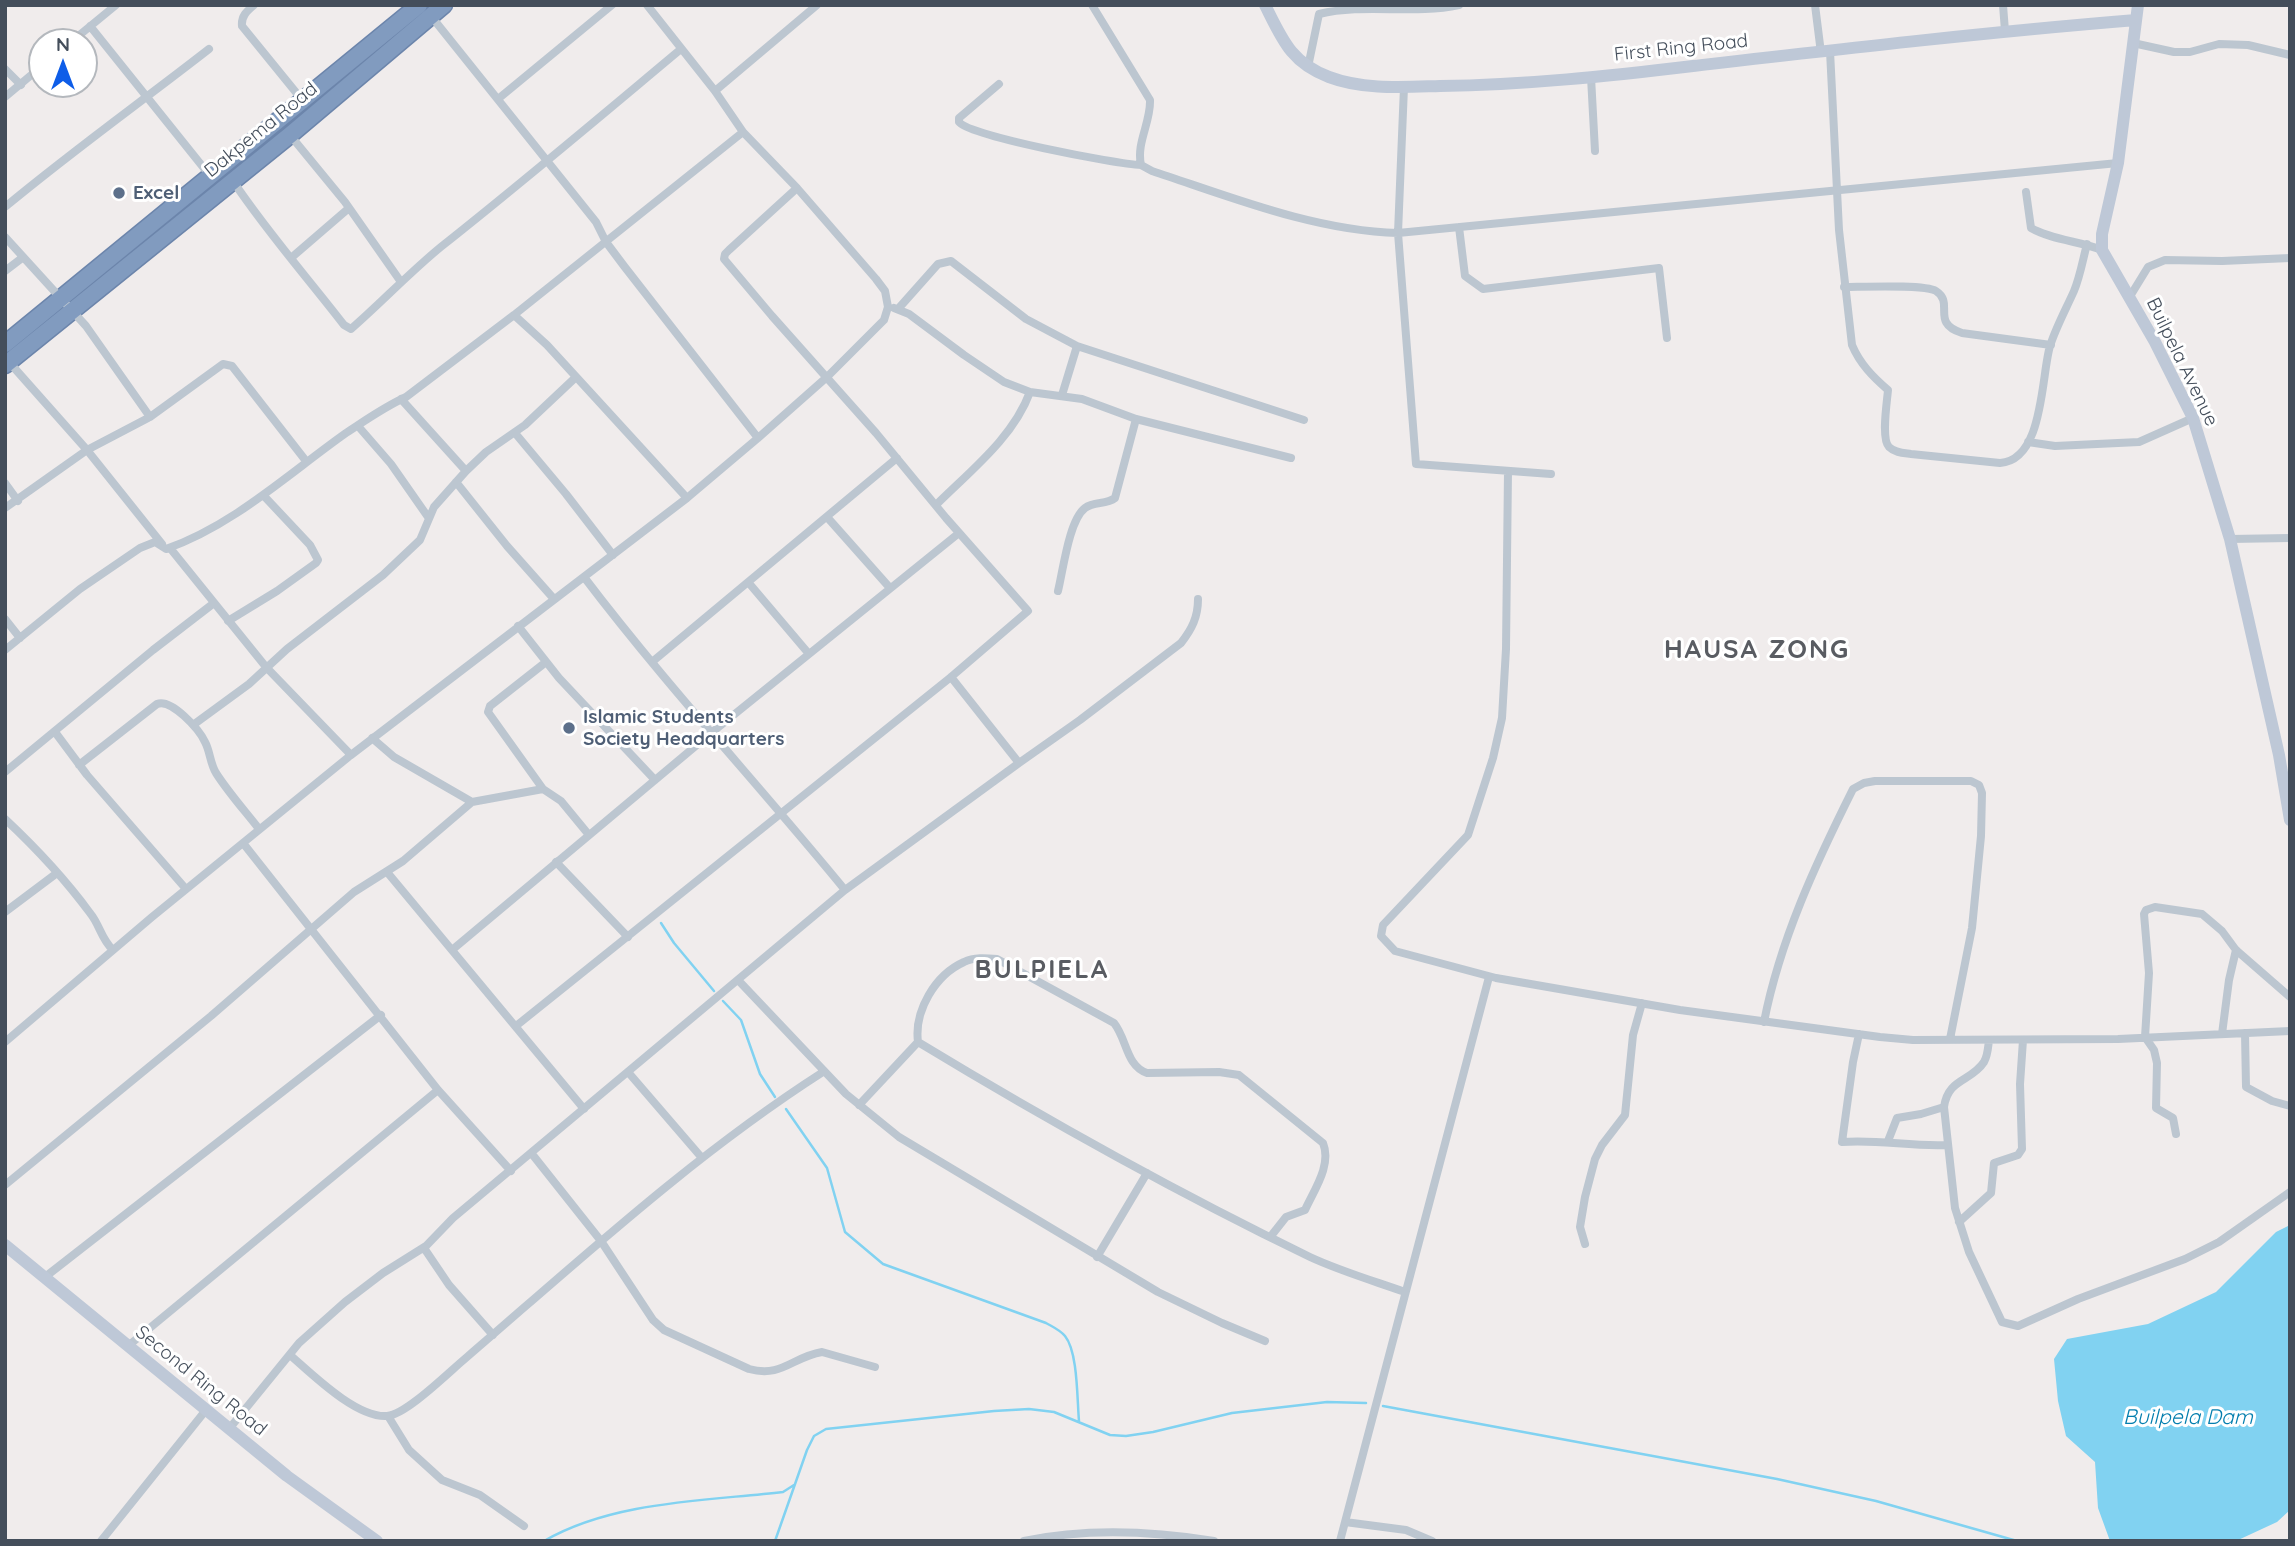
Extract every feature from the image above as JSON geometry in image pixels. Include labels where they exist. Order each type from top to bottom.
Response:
[{"type":"highway","name":"Dakpema Road","points":[[7,363],[211,177],[303,102],[425,11],[444,5]]},
{"type":"highway","name":"Dakpema Road","points":[[5,344],[68,306],[233,181],[290,135],[425,11]]},
{"type":"street","points":[[88,28],[116,5]]},
{"type":"street","points":[[254,5],[245,12],[241,20],[242,26],[303,102]]},
{"type":"street","points":[[498,99],[612,5]]},
{"type":"street","points":[[7,1037],[372,738],[687,498],[827,377],[875,332],[884,320],[888,307],[885,291],[797,188],[743,132],[715,91],[648,5]]},
{"type":"street","points":[[715,91],[817,5]]},
{"type":"street","points":[[1092,5],[1150,100],[1139,153],[1141,165]]},
{"type":"street","name":"First Ring Road","points":[[1265,5],[1286,47],[1308,67],[1333,79],[1352,83],[1404,87],[1533,83],[2005,31],[2136,20]]},
{"type":"street","points":[[1308,67],[1319,15],[1364,9],[1440,8],[1459,5]]},
{"type":"street","points":[[1815,5],[1826,52],[1844,287],[1852,345],[1857,358],[1888,390],[1885,439],[1889,447],[1911,454],[2000,463],[2015,458],[2028,442],[2039,416],[2051,345],[2076,288],[2087,244]]},
{"type":"street","points":[[2003,5],[2005,31]]},
{"type":"street","points":[[2026,192],[2031,228],[2039,233],[2102,250],[2102,234],[2119,163],[2138,5]]},
{"type":"street","points":[[425,11],[596,222],[606,242],[758,438]]},
{"type":"street","points":[[90,26],[211,177]]},
{"type":"street","points":[[2133,43],[2174,52],[2190,52],[2219,44],[2248,45],[2290,55]]},
{"type":"street","points":[[5,207],[88,139],[148,97],[209,49]]},
{"type":"street","points":[[233,181],[253,210],[348,328],[358,323],[401,282],[681,50]]},
{"type":"street","points":[[5,69],[20,85]]},
{"type":"street","points":[[1591,77],[1595,151]]},
{"type":"street","points":[[5,97],[28,78]]},
{"type":"street","points":[[999,84],[959,118],[958,122],[962,127],[994,138],[1117,164],[1141,165],[1152,172],[1325,225],[1371,232],[1398,233],[1459,228],[2119,163]]},
{"type":"street","points":[[1404,87],[1398,233],[1416,464],[1551,474]]},
{"type":"street","points":[[166,549],[200,536],[264,496],[306,461],[387,405],[401,399],[514,315],[743,132]]},
{"type":"street","points":[[290,135],[349,208],[401,282]]},
{"type":"street","points":[[516,1026],[951,677],[1028,611],[724,259],[724,254],[797,188]]},
{"type":"street","points":[[291,258],[349,208]]},
{"type":"street","points":[[1459,228],[1465,276],[1483,289],[1659,268],[1667,338]]},
{"type":"street","points":[[5,237],[105,350],[150,417]]},
{"type":"street","name":"Builpela Avenue","points":[[2102,250],[2155,342],[2193,418],[2230,539],[2279,755],[2290,820]]},
{"type":"street","points":[[5,271],[22,258]]},
{"type":"street","points":[[2129,298],[2148,267],[2165,260],[2290,258]]},
{"type":"street","points":[[898,309],[938,264],[951,261],[1026,318],[1077,346],[1304,420]]},
{"type":"street","points":[[1844,287],[1921,288],[1936,291],[1943,300],[1944,320],[1950,329],[2051,345]]},
{"type":"street","points":[[888,307],[909,314],[1004,382],[1030,392],[1082,399],[1136,419],[1291,458]]},
{"type":"street","points":[[514,315],[547,345],[687,498]]},
{"type":"street","points":[[1062,395],[1077,346]]},
{"type":"street","points":[[7,363],[87,450],[166,549]]},
{"type":"street","points":[[5,508],[87,450],[150,417],[221,365],[228,364],[306,461]]},
{"type":"street","points":[[193,725],[249,684],[266,667],[362,592],[417,543],[439,500],[466,471],[486,452],[515,433],[576,377]]},
{"type":"street","points":[[936,505],[995,447],[1017,419],[1030,392]]},
{"type":"street","points":[[401,399],[466,471]]},
{"type":"street","points":[[2028,442],[2055,446],[2138,442],[2193,418]]},
{"type":"street","points":[[1058,591],[1075,521],[1082,510],[1091,504],[1111,502],[1115,498],[1136,419]]},
{"type":"street","points":[[358,426],[391,464],[428,517]]},
{"type":"street","points":[[515,433],[613,555]]},
{"type":"street","points":[[652,662],[897,458]]},
{"type":"street","points":[[1508,471],[1506,649],[1502,718],[1493,758],[1468,835],[1383,925],[1381,936],[1395,951],[1489,977],[1764,1022],[1913,1040],[2023,1040],[2290,1031]]},
{"type":"street","points":[[456,482],[554,599]]},
{"type":"street","points":[[5,483],[18,500]]},
{"type":"street","points":[[228,621],[277,591],[318,560],[310,545],[264,496]]},
{"type":"street","points":[[827,517],[890,588]]},
{"type":"street","points":[[452,950],[710,734],[959,533]]},
{"type":"street","points":[[2230,539],[2290,538]]},
{"type":"street","points":[[5,650],[80,589],[140,548],[155,542],[166,549],[170,548],[266,667],[351,755]]},
{"type":"street","points":[[584,577],[710,734],[782,813],[845,890]]},
{"type":"street","points":[[748,582],[809,654]]},
{"type":"street","points":[[229,1429],[299,1343],[345,1302],[383,1273],[424,1248],[453,1218],[845,890],[1080,720],[1181,643],[1191,631],[1198,612],[1198,599]]},
{"type":"street","points":[[5,772],[214,603]]},
{"type":"street","points":[[5,619],[20,638]]},
{"type":"street","points":[[518,626],[546,662],[655,780]]},
{"type":"street","points":[[546,662],[488,709],[489,714],[542,789],[561,801],[589,835]]},
{"type":"street","points":[[951,677],[1019,763]]},
{"type":"street","points":[[79,765],[162,702],[169,703],[193,725],[206,743],[216,773],[259,829]]},
{"type":"street","points":[[55,732],[79,765],[186,889]]},
{"type":"street","points":[[372,738],[394,757],[472,802]]},
{"type":"street","points":[[1764,1022],[1779,961],[1799,908],[1853,789],[1875,781],[1970,781],[1979,785],[1982,793],[1980,850],[1972,928],[1950,1039]]},
{"type":"street","points":[[5,1185],[211,1016],[354,892],[423,845],[472,802],[542,789]]},
{"type":"street","points":[[5,819],[91,913],[102,937],[113,950]]},
{"type":"street","points":[[243,843],[438,1090],[511,1171]]},
{"type":"street","points":[[556,862],[628,937]]},
{"type":"street","points":[[387,872],[584,1109]]},
{"type":"street","points":[[5,912],[57,873]]},
{"type":"street","points":[[2176,1134],[2173,1118],[2156,1108],[2157,1063],[2154,1050],[2145,1037],[2149,1002],[2144,914],[2146,910],[2155,907],[2202,914],[2222,931],[2236,950],[2290,997]]},
{"type":"street","points":[[2222,1034],[2236,950]]},
{"type":"street","points":[[859,1104],[918,1042],[917,1025],[932,989],[965,961],[997,959],[1114,1023],[1122,1033],[1128,1054],[1138,1070],[1147,1073],[1219,1072],[1239,1075],[1323,1143],[1327,1152],[1326,1162],[1305,1210],[1286,1217],[1271,1236]]},
{"type":"street","points":[[1340,1541],[1489,977]]},
{"type":"street","points":[[738,980],[823,1072],[899,1137],[1158,1292],[1265,1341]]},
{"type":"street","points":[[1585,1244],[1580,1227],[1585,1198],[1598,1152],[1625,1115],[1633,1035],[1642,1003]]},
{"type":"street","points":[[45,1277],[381,1015]]},
{"type":"street","points":[[2245,1033],[2246,1087],[2272,1101],[2290,1106]]},
{"type":"street","points":[[1859,1034],[1842,1142],[1888,1141],[1920,1147],[1948,1146]]},
{"type":"street","points":[[1989,1040],[1985,1060],[1952,1087],[1945,1096],[1944,1107],[1951,1189],[1959,1222],[1969,1252],[2002,1322],[2018,1326],[2078,1299],[2185,1259],[2219,1242],[2290,1192]]},
{"type":"street","points":[[1959,1222],[1991,1193],[1994,1163],[2018,1155],[2022,1149],[2020,1084],[2023,1040]]},
{"type":"street","points":[[918,1042],[1022,1104],[1147,1173],[1312,1258],[1405,1292]]},
{"type":"street","points":[[628,1072],[702,1158]]},
{"type":"street","points":[[290,1355],[329,1388],[366,1412],[388,1416],[401,1411],[702,1158],[823,1072]]},
{"type":"street","points":[[128,1346],[438,1090]]},
{"type":"street","points":[[1888,1141],[1897,1118],[1944,1107]]},
{"type":"street","points":[[532,1154],[601,1241],[653,1320],[664,1330],[761,1373],[773,1372],[822,1352],[875,1367]]},
{"type":"street","points":[[1097,1257],[1147,1173]]},
{"type":"street","points":[[424,1248],[449,1285],[493,1335]]},
{"type":"street","name":"Second Ring Road","points":[[7,1250],[45,1277],[287,1476],[377,1541]]},
{"type":"street","points":[[102,1541],[206,1410]]},
{"type":"street","points":[[388,1416],[409,1450],[442,1480],[480,1495],[524,1526]]},
{"type":"street","points":[[1345,1522],[1406,1530],[1432,1541]]},
{"type":"street","points":[[1024,1541],[1074,1533],[1113,1537],[1161,1535],[1214,1541]]},
{"type":"water","name":"Builpela Dam","points":[[2290,1225],[2290,1510],[2277,1522],[2236,1541],[2110,1541],[2098,1508],[2095,1462],[2066,1436],[2058,1401],[2054,1359],[2067,1339],[2148,1324],[2216,1292],[2276,1232]]},
{"type":"waterway","points":[[661,923],[714,991]]},
{"type":"waterway","points":[[723,1001],[741,1020],[760,1074],[775,1097]]},
{"type":"waterway","points":[[786,1109],[827,1168],[845,1232],[883,1264],[1046,1323],[1063,1334],[1069,1343],[1075,1364],[1079,1421]]},
{"type":"waterway","points":[[775,1541],[807,1450],[814,1436],[826,1429],[1029,1409],[1054,1412],[1110,1435],[1126,1436],[1232,1413],[1327,1402],[1366,1403]]},
{"type":"waterway","points":[[1383,1406],[1777,1479],[1876,1501],[2017,1541]]},
{"type":"waterway","points":[[544,1541],[571,1528],[629,1510],[783,1492],[794,1485]]},
{"type":"place","name":"Excel","points":[[119,193]]},
{"type":"place","name":"Islamic Students Society Headquarters","points":[[569,728]]},
{"type":"district","name":"HAUSA ZONG","points":[[1757,650]]},
{"type":"district","name":"BULPIELA","points":[[1042,970]]}]
